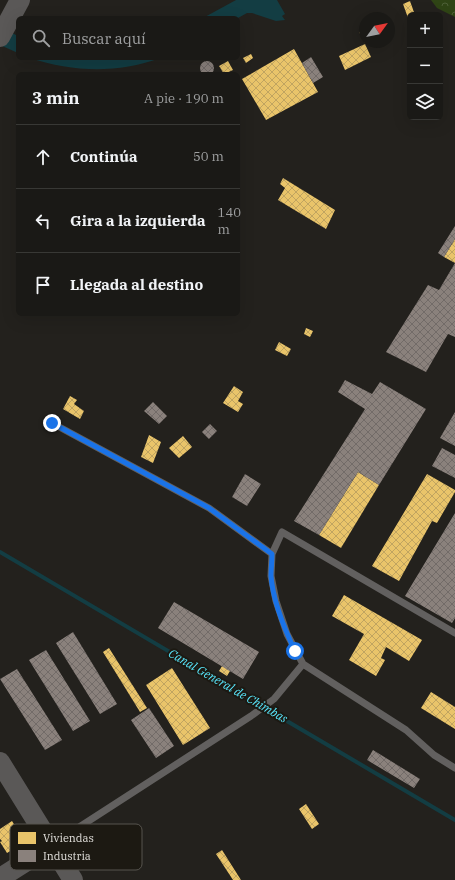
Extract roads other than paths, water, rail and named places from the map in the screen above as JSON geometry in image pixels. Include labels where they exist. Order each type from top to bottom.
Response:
[{"type":"main road","points":[[3,32],[20,0]]},
{"type":"main road","points":[[0,762],[39,824]]},
{"type":"main road","points":[[0,878],[13,870]]},
{"type":"main road","points":[[67,870],[73,880]]},
{"type":"lane","points":[[52,423],[209,508],[272,554]]},
{"type":"lane","points":[[455,633],[282,532],[272,554],[271,576],[276,601],[287,634],[303,664],[406,730],[434,755],[455,768]]},
{"type":"lane","points":[[84,824],[251,716],[274,699],[303,664]]},
{"type":"water","points":[[236,0],[277,0],[285,14],[282,16],[285,20],[276,21],[252,13],[247,13],[240,17],[207,16]]},
{"type":"water","points":[[0,27],[16,35],[16,52],[0,45]]},
{"type":"water","points":[[36,60],[154,60],[127,67],[111,69],[78,68]]},
{"type":"waterway","name":"Canal General de Chimbas","points":[[0,552],[455,820]]}]
